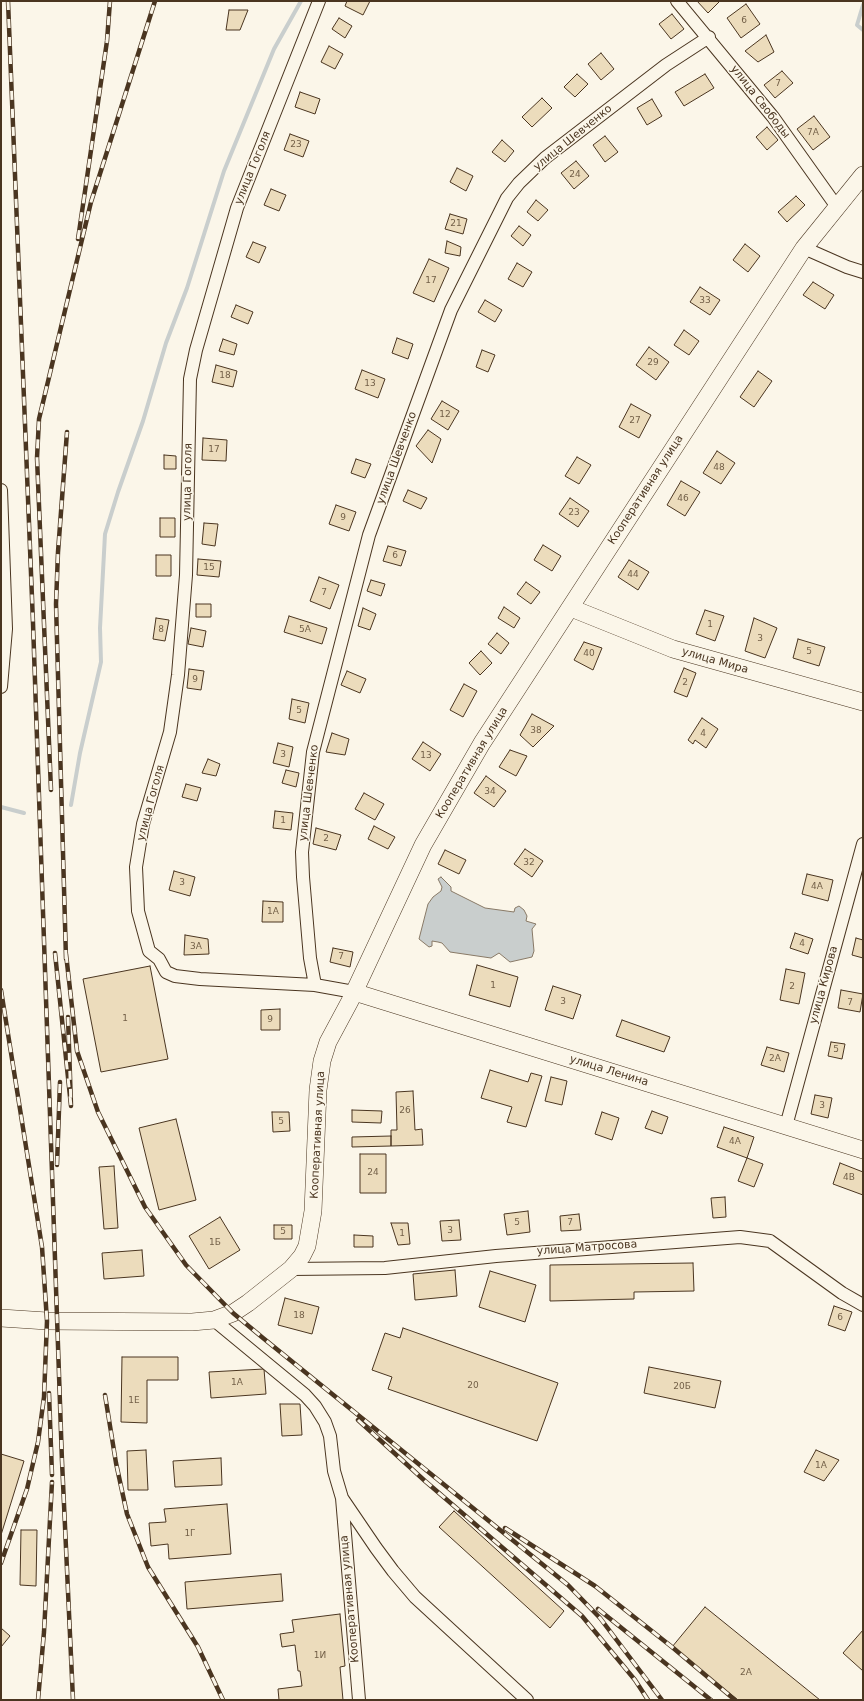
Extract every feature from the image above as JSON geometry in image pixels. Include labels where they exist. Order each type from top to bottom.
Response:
[{"type":"main road","name":"Кооперативная улица","points":[[1,1318],[47,1321],[192,1322],[214,1320],[234,1313],[291,1269],[302,1256],[313,1211],[318,1090],[322,1061],[328,1042],[354,992],[423,845],[482,743],[804,248],[863,175]]},
{"type":"main road","name":"улица Мира","points":[[571,608],[673,649],[863,702]]},
{"type":"main road","name":"улица Ленина","points":[[354,992],[863,1150]]},
{"type":"street","name":"улица Гоголя","points":[[315,985],[200,979],[175,976],[166,972],[159,959],[149,951],[143,931],[138,912],[136,867],[143,824],[170,732],[178,675],[186,575],[190,379],[196,350],[237,208],[319,1]]},
{"type":"street","name":"улица Свободы","points":[[677,1],[773,117],[837,207]]},
{"type":"street","name":"улица Шевченко","points":[[315,985],[310,958],[302,858],[313,752],[369,535],[451,310],[507,198],[519,183],[545,158],[666,65],[708,37]]},
{"type":"street","points":[[804,248],[847,267],[863,272]]},
{"type":"street","points":[[1,490],[6,629],[1,687]]},
{"type":"street","name":"улица Кирова","points":[[786,1126],[863,844]]},
{"type":"street","points":[[315,985],[354,992]]},
{"type":"street","name":"улица Матросова","points":[[291,1269],[385,1268],[496,1256],[740,1237],[770,1241],[842,1293],[863,1305]]},
{"type":"street","points":[[214,1320],[305,1395],[315,1406],[325,1422],[330,1436],[334,1471],[342,1498],[392,1571],[415,1597],[527,1700]]},
{"type":"street","name":"Кооперативная улица","points":[[342,1498],[360,1700]]},
{"type":"shaded area","points":[[441,877],[451,887],[451,891],[485,908],[514,912],[515,908],[519,906],[524,910],[527,916],[526,921],[536,924],[532,929],[534,951],[532,957],[510,962],[499,953],[491,958],[450,952],[442,943],[432,941],[432,946],[429,947],[419,939],[428,904],[433,897],[441,891],[442,887],[438,879]]},
{"type":"building","points":[[347,1],[370,1],[363,15],[345,6]]},
{"type":"building","points":[[697,1],[720,1],[708,13]]},
{"type":"building","points":[[746,4],[760,24],[741,38],[727,18]]},
{"type":"building","points":[[229,10],[248,10],[240,30],[226,30]]},
{"type":"building","points":[[672,14],[684,29],[671,39],[659,24]]},
{"type":"building","points":[[339,18],[352,26],[345,38],[332,29]]},
{"type":"building","points":[[766,35],[774,52],[758,62],[745,51]]},
{"type":"building","points":[[329,46],[343,54],[335,69],[321,62]]},
{"type":"building","points":[[601,53],[614,69],[601,80],[588,64]]},
{"type":"building","points":[[782,71],[793,83],[775,98],[764,85]]},
{"type":"building","points":[[577,74],[588,84],[575,97],[564,87]]},
{"type":"building","points":[[705,74],[714,88],[684,106],[675,92]]},
{"type":"building","points":[[300,92],[320,99],[315,114],[295,107]]},
{"type":"building","points":[[542,98],[552,108],[532,127],[522,117]]},
{"type":"building","points":[[652,99],[662,116],[647,125],[637,108]]},
{"type":"building","points":[[814,116],[830,137],[813,150],[797,129]]},
{"type":"building","points":[[767,127],[778,140],[767,150],[756,137]]},
{"type":"building","points":[[290,134],[309,141],[303,157],[284,150]]},
{"type":"building","points":[[605,136],[618,152],[605,162],[593,145]]},
{"type":"building","points":[[502,140],[514,151],[505,162],[492,152]]},
{"type":"building","points":[[576,161],[589,176],[574,189],[561,173]]},
{"type":"building","points":[[457,168],[473,176],[466,191],[450,182]]},
{"type":"building","points":[[271,189],[286,195],[279,211],[264,205]]},
{"type":"building","points":[[796,196],[805,205],[787,222],[778,212]]},
{"type":"building","points":[[536,200],[548,210],[538,221],[527,212]]},
{"type":"building","points":[[450,214],[467,219],[463,234],[445,229]]},
{"type":"building","points":[[519,226],[531,235],[523,246],[511,236]]},
{"type":"building","points":[[447,241],[461,247],[460,256],[445,253]]},
{"type":"building","points":[[253,242],[266,247],[259,263],[246,257]]},
{"type":"building","points":[[745,244],[760,256],[748,272],[733,260]]},
{"type":"building","points":[[429,259],[449,268],[434,302],[413,293]]},
{"type":"building","points":[[517,263],[532,272],[523,287],[508,279]]},
{"type":"building","points":[[813,282],[834,295],[825,309],[803,295]]},
{"type":"building","points":[[700,287],[720,300],[710,315],[690,302]]},
{"type":"building","points":[[485,300],[502,310],[495,322],[478,312]]},
{"type":"building","points":[[236,305],[253,312],[248,324],[231,317]]},
{"type":"building","points":[[684,330],[699,341],[689,355],[674,345]]},
{"type":"building","points":[[397,338],[413,344],[408,359],[392,353]]},
{"type":"building","points":[[223,339],[237,344],[234,355],[219,351]]},
{"type":"building","points":[[649,347],[669,362],[656,380],[636,365]]},
{"type":"building","points":[[482,350],[495,355],[488,372],[476,367]]},
{"type":"building","points":[[216,365],[237,371],[233,387],[212,382]]},
{"type":"building","points":[[362,370],[385,379],[378,398],[355,389]]},
{"type":"building","points":[[758,371],[772,381],[754,407],[740,397]]},
{"type":"building","points":[[442,401],[459,411],[448,430],[431,419]]},
{"type":"building","points":[[631,404],[651,415],[639,438],[619,427]]},
{"type":"building","points":[[428,430],[441,439],[432,463],[416,446]]},
{"type":"building","points":[[203,438],[227,440],[226,461],[202,460]]},
{"type":"building","points":[[717,451],[735,463],[721,484],[703,473]]},
{"type":"building","points":[[164,455],[176,456],[176,469],[164,469]]},
{"type":"building","points":[[577,457],[591,465],[579,484],[565,476]]},
{"type":"building","points":[[356,459],[371,464],[365,478],[351,473]]},
{"type":"building","points":[[681,481],[700,492],[685,516],[667,505]]},
{"type":"building","points":[[408,490],[427,498],[421,509],[403,501]]},
{"type":"building","points":[[570,498],[589,511],[578,527],[559,514]]},
{"type":"building","points":[[336,505],[356,512],[349,531],[329,524]]},
{"type":"building","points":[[160,518],[175,518],[175,537],[160,537]]},
{"type":"building","points":[[204,523],[218,524],[215,546],[202,544]]},
{"type":"building","points":[[543,545],[561,556],[552,571],[534,560]]},
{"type":"building","points":[[388,546],[406,551],[401,566],[383,561]]},
{"type":"building","points":[[156,555],[171,555],[171,576],[156,576]]},
{"type":"building","points":[[198,559],[221,561],[219,577],[197,575]]},
{"type":"building","points":[[629,560],[649,572],[638,590],[618,577]]},
{"type":"building","points":[[319,577],[339,585],[330,609],[310,601]]},
{"type":"building","points":[[371,580],[385,584],[381,596],[367,591]]},
{"type":"building","points":[[526,582],[540,592],[531,604],[517,594]]},
{"type":"building","points":[[196,604],[211,604],[211,617],[196,617]]},
{"type":"building","points":[[504,607],[520,618],[514,628],[498,618]]},
{"type":"building","points":[[363,608],[376,614],[370,630],[358,626]]},
{"type":"building","points":[[705,610],[724,616],[715,641],[696,634]]},
{"type":"building","points":[[289,616],[327,628],[322,644],[284,632]]},
{"type":"building","points":[[156,618],[169,620],[165,641],[153,639]]},
{"type":"building","points":[[754,618],[777,628],[765,658],[745,651]]},
{"type":"building","points":[[191,628],[206,631],[203,647],[188,644]]},
{"type":"building","points":[[497,633],[509,643],[501,654],[488,644]]},
{"type":"building","points":[[798,639],[825,647],[819,666],[793,658]]},
{"type":"building","points":[[584,642],[602,648],[593,670],[574,660]]},
{"type":"building","points":[[481,651],[492,663],[480,675],[469,663]]},
{"type":"building","points":[[684,668],[696,673],[687,697],[674,692]]},
{"type":"building","points":[[189,669],[204,671],[201,690],[187,688]]},
{"type":"building","points":[[347,671],[366,679],[360,693],[341,685]]},
{"type":"building","points":[[464,684],[477,691],[463,717],[450,710]]},
{"type":"building","points":[[292,699],[309,703],[305,723],[289,719]]},
{"type":"building","points":[[532,714],[554,726],[533,747],[520,735]]},
{"type":"building","points":[[702,718],[718,729],[706,748],[695,740],[693,744],[688,740]]},
{"type":"building","points":[[332,733],[349,739],[345,755],[326,752]]},
{"type":"building","points":[[423,742],[441,754],[430,771],[412,759]]},
{"type":"building","points":[[278,743],[293,747],[289,767],[273,763]]},
{"type":"building","points":[[510,750],[527,756],[516,776],[499,767]]},
{"type":"building","points":[[208,759],[220,764],[216,776],[202,773]]},
{"type":"building","points":[[286,770],[299,773],[296,787],[282,783]]},
{"type":"building","points":[[486,776],[506,791],[494,807],[474,793]]},
{"type":"building","points":[[186,784],[201,788],[197,801],[182,797]]},
{"type":"building","points":[[364,793],[384,804],[375,820],[355,809]]},
{"type":"building","points":[[275,811],[293,813],[291,830],[273,828]]},
{"type":"building","points":[[374,826],[395,837],[388,849],[368,839]]},
{"type":"building","points":[[316,828],[341,835],[336,850],[313,844]]},
{"type":"building","points":[[525,849],[543,861],[532,877],[514,864]]},
{"type":"building","points":[[445,850],[466,860],[459,874],[438,864]]},
{"type":"building","points":[[174,871],[195,877],[190,896],[169,890]]},
{"type":"building","points":[[807,874],[833,880],[828,901],[802,894]]},
{"type":"building","points":[[263,901],[283,902],[283,922],[262,922]]},
{"type":"building","points":[[795,933],[813,939],[808,954],[790,948]]},
{"type":"building","points":[[185,935],[208,939],[209,954],[184,955]]},
{"type":"building","points":[[856,938],[863,940],[863,958],[852,955]]},
{"type":"building","points":[[333,948],[353,952],[350,967],[330,962]]},
{"type":"building","points":[[477,965],[518,977],[510,1007],[469,995]]},
{"type":"building","points":[[150,966],[168,1059],[101,1072],[83,979]]},
{"type":"building","points":[[786,969],[805,973],[799,1004],[780,1000]]},
{"type":"building","points":[[553,986],[581,995],[573,1019],[545,1010]]},
{"type":"building","points":[[841,990],[863,994],[860,1012],[838,1008]]},
{"type":"building","points":[[280,1009],[280,1030],[261,1030],[261,1010]]},
{"type":"building","points":[[622,1020],[670,1037],[664,1052],[616,1036]]},
{"type":"building","points":[[831,1042],[845,1044],[842,1059],[828,1056]]},
{"type":"building","points":[[767,1047],[789,1053],[784,1072],[761,1065]]},
{"type":"building","points":[[490,1070],[528,1082],[531,1073],[542,1076],[526,1127],[507,1122],[512,1107],[481,1098]]},
{"type":"building","points":[[551,1077],[567,1081],[562,1105],[545,1101]]},
{"type":"building","points":[[413,1091],[415,1130],[422,1129],[423,1145],[391,1146],[391,1130],[397,1130],[396,1092]]},
{"type":"building","points":[[815,1095],[832,1098],[828,1118],[811,1114]]},
{"type":"building","points":[[352,1110],[382,1111],[381,1123],[352,1122]]},
{"type":"building","points":[[652,1111],[668,1117],[662,1134],[645,1128]]},
{"type":"building","points":[[272,1112],[289,1112],[290,1131],[273,1132]]},
{"type":"building","points":[[602,1112],[619,1118],[612,1140],[595,1134]]},
{"type":"building","points":[[176,1119],[196,1200],[159,1210],[139,1128]]},
{"type":"building","points":[[724,1127],[754,1137],[747,1158],[717,1147]]},
{"type":"building","points":[[391,1136],[391,1146],[352,1147],[352,1137]]},
{"type":"building","points":[[360,1154],[386,1154],[386,1193],[360,1193]]},
{"type":"building","points":[[747,1158],[763,1164],[754,1187],[738,1181]]},
{"type":"building","points":[[840,1163],[863,1172],[863,1195],[833,1184]]},
{"type":"building","points":[[114,1166],[118,1228],[104,1229],[99,1167]]},
{"type":"building","points":[[725,1197],[726,1217],[713,1218],[711,1198]]},
{"type":"building","points":[[528,1211],[530,1232],[507,1235],[504,1214]]},
{"type":"building","points":[[579,1214],[581,1230],[561,1231],[560,1216]]},
{"type":"building","points":[[220,1217],[240,1250],[209,1269],[189,1236]]},
{"type":"building","points":[[459,1220],[461,1240],[442,1241],[440,1221]]},
{"type":"building","points":[[391,1223],[408,1223],[410,1244],[398,1245]]},
{"type":"building","points":[[274,1225],[292,1225],[292,1239],[274,1239]]},
{"type":"building","points":[[354,1235],[373,1236],[373,1247],[354,1247]]},
{"type":"building","points":[[142,1250],[144,1276],[104,1279],[102,1253]]},
{"type":"building","points":[[693,1263],[694,1291],[634,1292],[634,1299],[550,1301],[550,1265]]},
{"type":"building","points":[[455,1270],[457,1296],[415,1300],[413,1274]]},
{"type":"building","points":[[490,1271],[536,1285],[525,1322],[479,1307]]},
{"type":"building","points":[[285,1298],[319,1307],[312,1334],[278,1325]]},
{"type":"building","points":[[834,1306],[852,1312],[845,1331],[828,1325]]},
{"type":"building","points":[[403,1328],[558,1383],[537,1441],[388,1389],[392,1377],[372,1370],[385,1333],[400,1338]]},
{"type":"building","points":[[122,1357],[178,1357],[178,1380],[147,1380],[147,1423],[121,1422]]},
{"type":"building","points":[[649,1367],[721,1381],[715,1408],[644,1393]]},
{"type":"building","points":[[264,1369],[266,1394],[211,1398],[209,1372]]},
{"type":"building","points":[[280,1404],[300,1404],[302,1435],[282,1436]]},
{"type":"building","points":[[146,1450],[148,1490],[128,1490],[127,1451]]},
{"type":"building","points":[[816,1450],[839,1460],[824,1481],[804,1472]]},
{"type":"building","points":[[1,1454],[24,1461],[1,1535]]},
{"type":"building","points":[[221,1458],[222,1485],[175,1487],[173,1461]]},
{"type":"building","points":[[227,1504],[231,1554],[169,1559],[168,1544],[151,1546],[149,1523],[166,1522],[164,1509]]},
{"type":"building","points":[[454,1511],[564,1611],[550,1628],[439,1527]]},
{"type":"building","points":[[21,1530],[37,1530],[36,1586],[20,1585]]},
{"type":"building","points":[[281,1574],[283,1601],[187,1609],[185,1582]]},
{"type":"building","points":[[705,1607],[820,1700],[738,1700],[672,1647]]},
{"type":"building","points":[[340,1614],[345,1666],[340,1667],[343,1700],[279,1700],[278,1689],[302,1686],[300,1671],[298,1671],[295,1645],[282,1647],[280,1634],[294,1632],[292,1620]]},
{"type":"building","points":[[1,1628],[10,1636],[1,1647]]},
{"type":"building","points":[[863,1630],[863,1671],[843,1653]]},
{"type":"waterway","points":[[71,805],[80,753],[101,662],[100,628],[105,534],[143,421],[166,343],[187,288],[224,171],[274,49],[301,1]]},
{"type":"waterway","points":[[863,5],[857,25],[863,30]]},
{"type":"waterway","points":[[1,807],[24,813]]},
{"type":"railway","points":[[8,1],[33,623],[62,1461],[73,1700]]},
{"type":"railway","points":[[78,239],[107,41],[110,1]]},
{"type":"railway","points":[[51,790],[37,458],[39,419],[91,202],[155,1]]},
{"type":"railway","points":[[66,959],[56,604],[58,552],[67,432]]},
{"type":"railway","points":[[55,953],[71,1106],[68,1017]]},
{"type":"railway","points":[[66,954],[77,1051],[98,1112],[145,1207],[186,1265],[233,1313],[568,1585],[600,1618],[662,1700]]},
{"type":"railway","points":[[1,990],[42,1247],[47,1321],[44,1397],[38,1442],[27,1489],[1,1563]]},
{"type":"railway","points":[[57,1165],[60,1082]]},
{"type":"railway","points":[[49,1393],[52,1475]]},
{"type":"railway","points":[[105,1395],[116,1463],[127,1514],[148,1567],[198,1647],[223,1700]]},
{"type":"railway","points":[[358,1420],[425,1481],[582,1616],[635,1680],[648,1700]]},
{"type":"railway","points":[[38,1700],[44,1632],[52,1482]]},
{"type":"railway","points":[[505,1528],[595,1586],[672,1647],[735,1700]]},
{"type":"railway","points":[[598,1609],[711,1700]]}]
